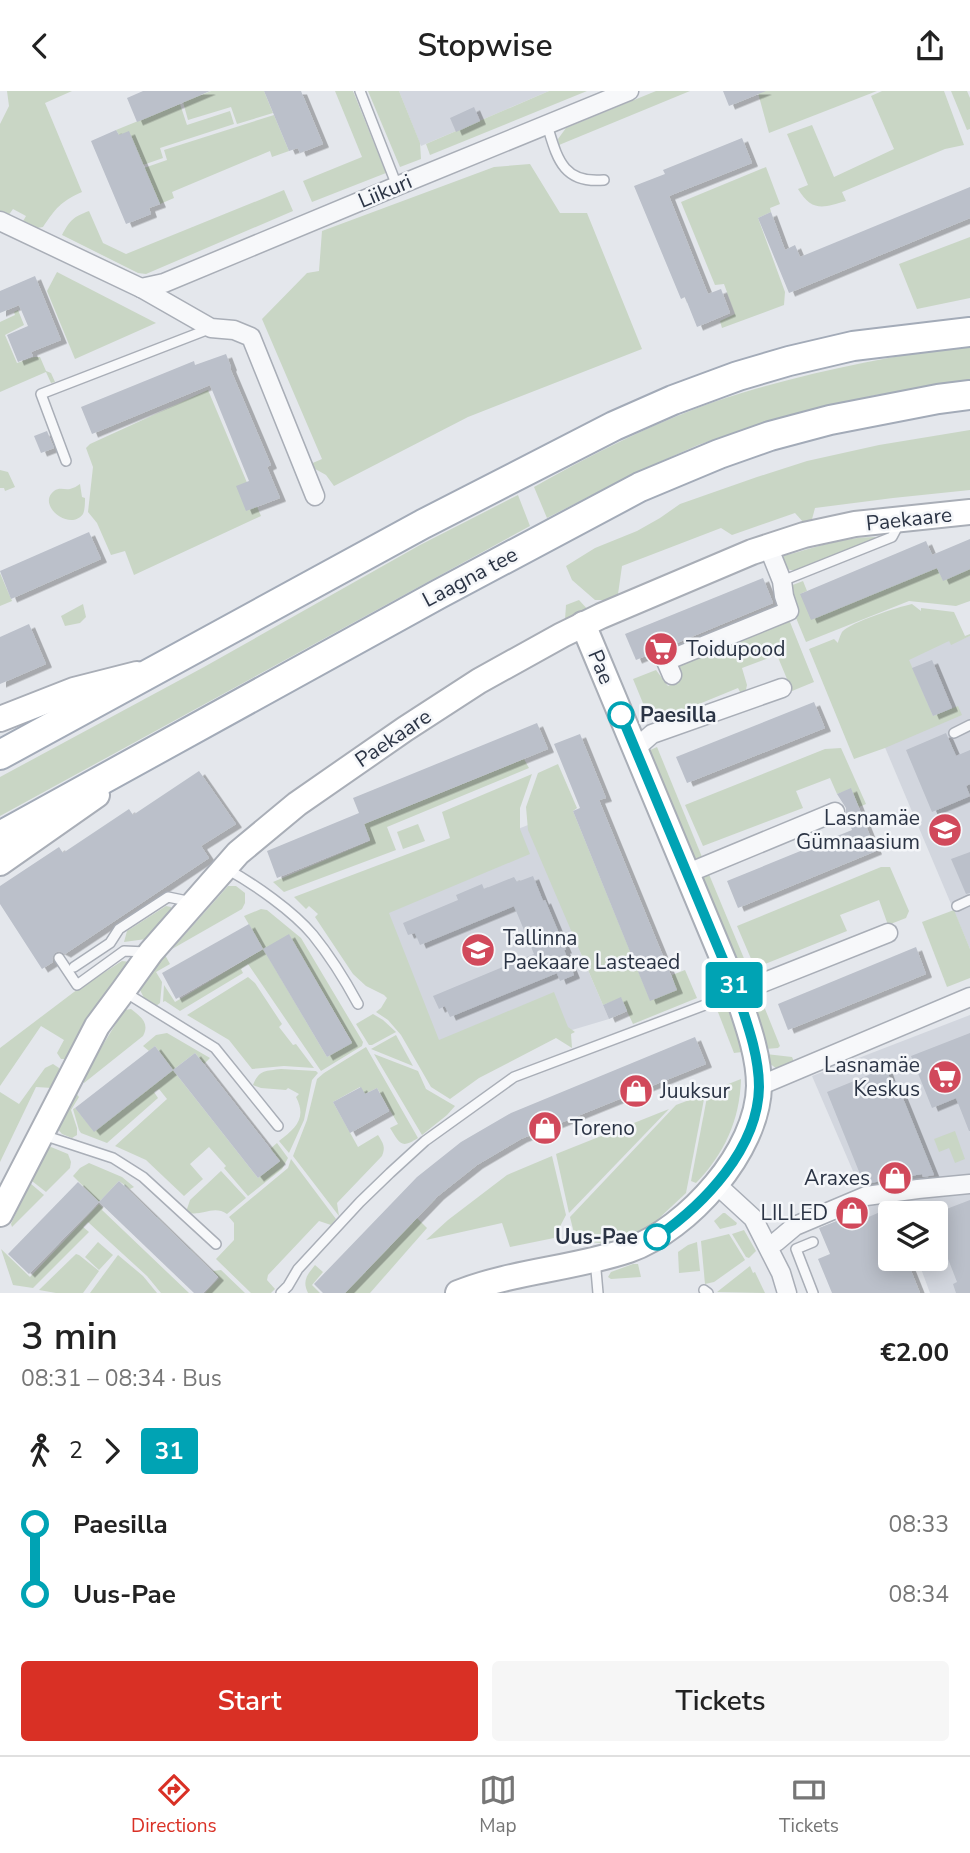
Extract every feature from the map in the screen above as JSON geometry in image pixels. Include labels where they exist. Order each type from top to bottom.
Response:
[{"type":"main road","points":[[0,755],[423,524],[614,426],[738,376],[943,319],[970,314]]},
{"type":"main road","points":[[853,346],[970,333]]},
{"type":"main road","name":"Laagna tee","points":[[0,836],[439,594],[640,487],[770,436],[830,420],[970,395]]},
{"type":"main road","points":[[830,420],[878,425],[970,414]]},
{"type":"street","name":"Liikuri","points":[[141,288],[164,283],[629,91]]},
{"type":"street","points":[[0,221],[141,288],[211,328],[234,330],[251,337],[315,496]]},
{"type":"street","name":"Paekaare","points":[[0,1214],[97,1026],[151,952],[239,853],[388,734],[495,671],[583,624],[768,546],[855,524],[970,512]]},
{"type":"street","points":[[672,675],[666,661],[789,611],[782,581],[768,546]]},
{"type":"street","name":"Pae","points":[[458,1293],[507,1278],[593,1260],[630,1249],[656,1237],[709,1193],[734,1161],[757,1105],[759,1086],[754,1054],[737,993],[583,624]]},
{"type":"street","points":[[0,719],[75,689],[164,666]]},
{"type":"street","points":[[635,749],[652,734],[782,688]]},
{"type":"street","points":[[0,863],[182,736]]},
{"type":"street","points":[[688,873],[835,813]]},
{"type":"street","points":[[737,993],[888,933]]},
{"type":"street","points":[[759,1086],[970,997]]},
{"type":"street","points":[[716,1184],[753,1218],[781,1273],[787,1293]]},
{"type":"street","points":[[776,1242],[795,1226],[866,1196],[970,1184]]},
{"type":"lane","points":[[360,91],[397,186]]},
{"type":"lane","points":[[547,125],[557,157],[566,171],[582,177],[604,180]]},
{"type":"lane","points":[[66,461],[41,394],[211,328]]},
{"type":"lane","points":[[782,581],[892,537],[901,520]]},
{"type":"lane","points":[[954,733],[970,726]]},
{"type":"lane","points":[[225,868],[297,918],[313,935],[346,981],[358,1004]]},
{"type":"lane","points":[[74,967],[110,943],[119,929],[168,897],[194,902]]},
{"type":"lane","points":[[957,906],[970,900]]},
{"type":"lane","points":[[59,958],[77,985],[124,951],[151,952]]},
{"type":"lane","points":[[122,991],[215,1048],[278,1126]]},
{"type":"lane","points":[[288,1291],[298,1269],[390,1173],[425,1140],[514,1077],[737,993]]},
{"type":"lane","points":[[41,1134],[113,1158],[143,1177],[216,1244]]},
{"type":"lane","points":[[813,1242],[796,1249],[813,1293]]},
{"type":"lane","points":[[593,1260],[598,1293]]},
{"type":"shaded area","points":[[399,91],[549,91],[421,146]]},
{"type":"shaded area","name":"Lasnamäe Gümnaasium","points":[[970,636],[970,949],[857,681],[949,640],[951,644]]},
{"type":"shaded area","name":"Tallinna Paekaare Lasteaed","points":[[549,817],[581,954],[609,1019],[572,1030],[448,1089],[336,899]]},
{"type":"shaded area","points":[[970,1015],[970,1293],[930,1293],[922,1271],[948,1271],[948,1201],[878,1201],[878,1246],[867,1250],[846,1200],[862,1192],[812,1076]]},
{"type":"green space","points":[[7,91],[72,91],[45,103],[82,192],[59,206],[43,227],[32,229],[22,223],[26,216],[13,209],[8,216],[0,213],[0,124],[9,106]]},
{"type":"green space","points":[[211,91],[264,91],[273,113],[237,124],[231,107],[188,120],[183,102]]},
{"type":"green space","points":[[335,91],[353,91],[386,173],[312,202],[303,181],[362,157]]},
{"type":"green space","points":[[368,91],[399,91],[420,143],[421,159],[400,167]]},
{"type":"green space","points":[[549,91],[587,91],[430,155],[426,144]]},
{"type":"green space","points":[[656,91],[690,91],[559,145],[558,139],[566,128]]},
{"type":"green space","points":[[877,91],[769,133],[758,93]]},
{"type":"green space","points":[[882,91],[944,91],[964,145],[945,149],[842,192],[846,201],[824,206],[808,202],[798,189],[808,185],[787,134],[812,125],[834,177],[894,149],[871,96]]},
{"type":"green space","points":[[951,91],[967,91],[970,98],[970,129],[967,130]]},
{"type":"green space","points":[[180,104],[187,125],[230,111],[234,124],[160,148],[163,158],[143,165],[116,130]]},
{"type":"green space","points":[[274,115],[289,151],[272,157],[270,151],[172,192],[174,198],[160,204],[144,168],[167,160],[164,150]]},
{"type":"green space","points":[[530,164],[560,213],[587,213],[642,349],[468,417],[334,486],[326,475],[308,465],[322,459],[262,319],[307,273],[319,271],[322,231],[494,167]]},
{"type":"green space","points":[[766,167],[780,204],[758,218],[785,292],[784,305],[722,328],[720,321],[735,314],[724,284],[715,285],[681,202]]},
{"type":"green space","points":[[284,190],[293,211],[146,274],[138,273],[62,235],[72,220],[89,211],[103,243],[126,254]]},
{"type":"green space","points":[[970,237],[970,298],[917,309],[899,264]]},
{"type":"green space","points":[[57,272],[156,323],[75,359],[47,291]]},
{"type":"green space","points":[[18,310],[24,325],[5,335],[17,363],[40,357],[55,382],[51,383],[46,372],[0,392],[0,322],[15,315],[14,312]]},
{"type":"green space","points":[[970,345],[970,381],[876,395],[762,423],[698,445],[637,472],[547,518],[534,487],[642,431],[727,398],[835,369]]},
{"type":"green space","points":[[208,390],[261,516],[134,575],[125,551],[111,555],[97,523],[88,512],[93,467],[86,448]]},
{"type":"green space","points":[[970,430],[970,490],[815,508],[811,523],[804,523],[795,513],[732,535],[721,528],[622,566],[618,594],[607,600],[595,600],[572,580],[566,566],[595,548],[637,531],[680,504],[757,477],[807,461],[879,445]]},
{"type":"green space","points":[[0,470],[8,472],[15,487],[5,491],[0,488]]},
{"type":"green space","points":[[80,484],[82,497],[85,498],[83,514],[70,520],[57,515],[49,503],[54,491],[70,489]]},
{"type":"green space","points":[[518,495],[530,526],[0,816],[0,777],[204,667],[420,545]]},
{"type":"green space","points":[[878,537],[797,571],[785,569],[781,560],[784,556],[830,543]]},
{"type":"green space","points":[[937,568],[943,580],[970,569],[970,601],[956,606],[909,601],[806,642],[787,596],[790,586],[803,581],[807,591],[800,594]]},
{"type":"green space","points":[[0,573],[12,601],[0,606]]},
{"type":"green space","points":[[579,600],[590,612],[565,620],[566,605]]},
{"type":"green space","points":[[83,604],[86,617],[80,623],[65,626],[61,616]]},
{"type":"green space","points":[[912,604],[921,611],[921,608],[954,612],[965,636],[970,634],[951,645],[949,641],[909,660],[933,716],[958,706],[962,715],[854,759],[809,649],[834,639],[838,643],[842,632],[847,628]]},
{"type":"green space","points":[[783,620],[790,622],[814,682],[792,691],[777,655],[742,668],[747,685],[742,696],[738,688],[660,720],[656,710],[647,713],[633,679],[656,670],[668,686],[675,682],[675,667],[722,648],[724,643]]},
{"type":"green space","points":[[657,747],[702,857],[693,860],[648,751]]},
{"type":"green space","points":[[841,748],[866,804],[859,807],[851,789],[837,794],[830,778],[796,791],[803,808],[703,846],[685,805],[825,749]]},
{"type":"green space","points":[[524,759],[529,768],[387,827],[396,850],[284,892],[273,882],[370,841],[364,824]]},
{"type":"green space","points":[[558,764],[577,808],[573,811],[650,1000],[676,990],[672,975],[685,970],[697,998],[633,1024],[621,998],[603,1005],[528,830],[526,807],[538,773]]},
{"type":"green space","points":[[532,774],[520,808],[520,829],[530,854],[389,913],[439,1040],[554,992],[568,1027],[575,1032],[571,1034],[572,1048],[556,1038],[479,1078],[450,1099],[431,1087],[401,1035],[388,1020],[376,1012],[387,998],[366,986],[353,974],[315,917],[318,914],[309,906],[306,909],[294,897],[450,838],[442,812]]},
{"type":"green space","points":[[418,824],[425,841],[403,849],[397,832]]},
{"type":"green space","points":[[881,867],[890,867],[909,911],[906,918],[888,925],[879,900],[840,915],[847,931],[755,968],[737,926]]},
{"type":"green space","points":[[708,872],[753,980],[745,983],[699,878]]},
{"type":"green space","points":[[228,886],[236,886],[245,893],[242,909],[172,949]]},
{"type":"green space","points":[[166,906],[171,907],[172,911],[146,939],[124,942],[127,931]]},
{"type":"green space","points":[[261,909],[267,910],[301,938],[363,1042],[362,1046],[321,1071],[248,964],[241,969],[243,973],[180,1011],[163,1002],[164,985],[175,1002],[263,949],[244,916]],"holes":[[[289,935],[352,1042],[327,1057],[264,950]]]},
{"type":"green space","points":[[954,910],[970,949],[970,978],[947,987],[922,922]]},
{"type":"green space","points":[[165,955],[170,964],[156,972],[162,982],[160,1003],[156,1006],[145,1000],[140,990]]},
{"type":"green space","points":[[122,961],[130,962],[69,1059],[61,1059],[57,1053],[64,1040],[41,1026],[0,1086],[0,1048],[74,992]]},
{"type":"green space","points":[[248,977],[255,983],[282,1024],[279,1027],[314,1068],[284,1066],[252,1069],[229,1040],[187,1015]]},
{"type":"green space","points":[[759,994],[780,1046],[778,1048],[765,1049],[750,1000]]},
{"type":"green space","points":[[726,1004],[742,1052],[734,1053],[716,1007]]},
{"type":"green space","points":[[131,1009],[145,1024],[143,1036],[84,1083],[82,1079],[123,1012]]},
{"type":"green space","points":[[373,1014],[396,1032],[369,1045],[356,1024]]},
{"type":"green space","points":[[167,1033],[210,1058],[204,1064],[195,1053],[173,1070],[155,1046],[149,1051],[143,1046],[156,1035]]},
{"type":"green space","points":[[396,1035],[413,1066],[371,1049]]},
{"type":"green space","points":[[366,1047],[418,1138],[404,1144],[399,1141],[390,1128],[398,1124],[377,1088],[365,1094],[360,1087],[333,1102],[358,1147],[378,1135],[384,1148],[382,1156],[337,1203],[339,1216],[293,1156],[307,1120],[317,1079]]},
{"type":"green space","points":[[374,1054],[418,1071],[426,1089],[455,1106],[422,1135]]},
{"type":"green space","points":[[766,1054],[792,1057],[795,1064],[777,1069],[769,1063]]},
{"type":"green space","points":[[53,1064],[59,1068],[60,1073],[52,1088],[36,1087],[0,1162],[0,1092],[19,1104],[45,1068]]},
{"type":"green space","points":[[281,1069],[318,1073],[312,1080],[304,1120],[289,1153],[279,1141],[298,1122],[300,1111],[296,1097],[299,1094],[288,1088],[261,1088],[253,1085],[263,1072]]},
{"type":"green space","points":[[173,1070],[258,1178],[280,1161],[270,1149],[277,1143],[288,1158],[282,1169],[248,1196],[209,1147],[190,1164],[203,1179],[184,1196],[146,1160],[115,1146],[167,1099],[159,1089],[154,1092],[158,1098],[107,1143],[79,1130],[73,1109],[75,1108],[94,1131]]},
{"type":"green space","points":[[741,1079],[734,1122],[729,1135],[706,1172],[696,1183],[691,1181],[708,1092]]},
{"type":"green space","points":[[74,1091],[79,1097],[71,1110],[77,1128],[77,1135],[72,1138],[62,1134],[56,1127]]},
{"type":"green space","points":[[705,1094],[686,1193],[644,1230],[600,1243],[576,1241],[570,1217],[676,1105]]},
{"type":"green space","points":[[669,1109],[569,1213],[556,1154]]},
{"type":"green space","points":[[955,1131],[965,1159],[955,1163],[949,1148],[939,1152],[934,1139]]},
{"type":"green space","points":[[47,1148],[68,1154],[71,1162],[70,1168],[46,1192],[32,1181]]},
{"type":"green space","points":[[552,1156],[566,1215],[554,1238],[510,1247],[502,1223],[426,1240],[507,1175]]},
{"type":"green space","points":[[291,1159],[336,1219],[331,1225],[319,1221],[268,1275],[267,1280],[275,1289],[271,1293],[251,1293],[216,1259],[234,1240],[234,1223],[229,1217],[288,1168]]},
{"type":"green space","points":[[89,1163],[122,1177],[134,1187],[130,1189],[119,1181],[99,1202],[73,1176]]},
{"type":"green space","points":[[221,1171],[246,1198],[227,1214],[217,1210],[186,1212],[190,1200]]},
{"type":"green space","points":[[30,1183],[44,1195],[12,1227],[11,1224]]},
{"type":"green space","points":[[99,1204],[102,1210],[189,1293],[161,1293],[147,1276],[88,1222],[83,1227],[89,1232],[33,1288],[13,1285],[1,1249],[30,1277]]},
{"type":"green space","points":[[723,1213],[737,1223],[736,1225],[720,1229],[714,1221]]},
{"type":"green space","points":[[417,1218],[427,1228],[370,1293],[345,1293]]},
{"type":"green space","points":[[744,1230],[756,1251],[749,1258],[732,1234]]},
{"type":"green space","points":[[729,1234],[745,1260],[714,1282],[705,1284],[701,1241]]},
{"type":"green space","points":[[98,1242],[113,1255],[99,1270],[85,1257]]},
{"type":"green space","points":[[697,1242],[700,1271],[679,1273],[678,1252]]},
{"type":"green space","points":[[76,1254],[99,1271],[83,1293],[39,1290]]},
{"type":"green space","points":[[118,1255],[143,1276],[157,1293],[90,1293]]},
{"type":"green space","points":[[638,1264],[641,1277],[608,1277],[611,1272]]},
{"type":"green space","points":[[315,1265],[323,1272],[312,1285],[320,1293],[308,1293],[306,1278]]},
{"type":"green space","points":[[750,1266],[765,1293],[717,1292]]},
{"type":"green space","points":[[221,1270],[245,1293],[205,1293],[219,1278],[213,1271]]},
{"type":"building","points":[[143,91],[210,91],[137,122],[127,98]]},
{"type":"building","points":[[264,91],[301,91],[323,144],[300,153],[298,148],[289,151]]},
{"type":"building","points":[[723,91],[766,91],[729,106]]},
{"type":"building","points":[[474,107],[480,121],[456,132],[450,118]]},
{"type":"building","points":[[116,130],[119,135],[129,131],[160,204],[149,208],[151,214],[126,224],[91,141]]},
{"type":"building","points":[[742,138],[752,163],[669,196],[708,294],[721,289],[730,313],[697,327],[685,297],[681,299],[634,186],[665,174],[663,170]]},
{"type":"building","points":[[970,187],[970,218],[789,293],[758,218],[771,212],[785,250],[795,245],[800,257]]},
{"type":"building","points":[[35,276],[61,340],[31,352],[33,356],[18,362],[7,335],[28,326],[19,305],[0,313],[0,291]]},
{"type":"building","points":[[226,354],[271,465],[267,467],[280,498],[246,511],[236,486],[249,481],[210,385],[92,434],[81,407],[194,361],[195,365]]},
{"type":"building","points":[[47,431],[54,448],[41,453],[34,436]]},
{"type":"building","points":[[89,532],[101,559],[11,599],[0,571]]},
{"type":"building","points":[[970,539],[970,569],[943,581],[937,568],[811,620],[800,594],[926,541],[932,555]]},
{"type":"building","points":[[763,578],[773,603],[636,660],[625,634]]},
{"type":"building","points":[[29,624],[46,664],[0,684],[0,637]]},
{"type":"building","points":[[932,660],[952,708],[933,716],[912,668]]},
{"type":"building","points":[[814,702],[825,728],[687,783],[676,757]]},
{"type":"building","points":[[537,723],[548,749],[364,824],[370,840],[277,878],[267,851],[359,813],[353,798]]},
{"type":"building","points":[[946,733],[956,756],[970,750],[970,784],[966,786],[970,796],[932,812],[906,750]]},
{"type":"building","points":[[580,734],[606,798],[599,800],[677,990],[650,1001],[573,811],[580,808],[554,744]]},
{"type":"building","points":[[199,771],[236,824],[201,846],[209,858],[65,954],[59,951],[55,953],[53,962],[42,969],[0,904],[0,886],[59,847],[63,853],[129,809],[133,815]]},
{"type":"building","points":[[851,788],[876,851],[738,908],[727,881],[852,830],[846,808],[837,794]]},
{"type":"building","points":[[970,852],[970,893],[966,894],[951,859]]},
{"type":"building","points":[[533,876],[566,950],[574,975],[560,981],[557,973],[450,1017],[445,1006],[439,1009],[433,996],[534,954],[514,906],[420,945],[415,933],[408,935],[403,923],[458,900],[456,895],[482,884],[484,889],[514,877],[517,882]]},
{"type":"building","points":[[249,924],[263,949],[176,999],[162,973]]},
{"type":"building","points":[[289,934],[352,1043],[327,1057],[263,949]]},
{"type":"building","points":[[916,947],[926,974],[788,1030],[778,1004]]},
{"type":"building","points":[[621,997],[627,1011],[609,1019],[603,1005]]},
{"type":"building","name":"Lasnamäe Keskus","points":[[970,1033],[969,1131],[956,1098],[932,1108],[911,1056]]},
{"type":"building","points":[[695,1037],[706,1064],[521,1139],[477,1165],[438,1196],[345,1293],[323,1293],[314,1284],[417,1177],[461,1142],[511,1113]]},
{"type":"building","points":[[155,1046],[173,1070],[94,1132],[75,1108]]},
{"type":"building","points":[[195,1053],[280,1161],[258,1178],[173,1070]]},
{"type":"building","points":[[886,1068],[891,1082],[896,1081],[934,1175],[923,1177],[922,1174],[864,1184],[827,1092]]},
{"type":"building","points":[[361,1087],[365,1094],[377,1088],[389,1111],[350,1133],[333,1102]]},
{"type":"building","points":[[119,1181],[218,1277],[203,1293],[194,1293],[99,1202]]},
{"type":"building","points":[[78,1182],[99,1202],[29,1274],[8,1254]]},
{"type":"building","points":[[970,1200],[970,1293],[956,1293],[953,1284],[957,1282],[948,1259],[948,1208]]},
{"type":"building","points":[[878,1213],[878,1271],[911,1271],[920,1293],[832,1293],[818,1259],[830,1254],[819,1228],[854,1214],[857,1222]]},
{"type":"bus line","name":"31","points":[[621,715],[737,993],[747,1024],[759,1086],[751,1124],[734,1161],[709,1193],[657,1237]]},
{"type":"place","name":"Toidupood","points":[[661,649]]},
{"type":"place","name":"Paesilla","points":[[621,715]]},
{"type":"place","name":"Lasnamäe Gümnaasium","points":[[945,830]]},
{"type":"place","name":"Tallinna Paekaare Lasteaed","points":[[478,950]]},
{"type":"place","name":"Lasnamäe Keskus","points":[[945,1077]]},
{"type":"place","name":"Juuksur","points":[[636,1091]]},
{"type":"place","name":"Toreno","points":[[545,1128]]},
{"type":"place","name":"Araxes","points":[[895,1178]]},
{"type":"place","name":"LILLED","points":[[852,1213]]},
{"type":"place","name":"Uus-Pae","points":[[657,1237]]}]
